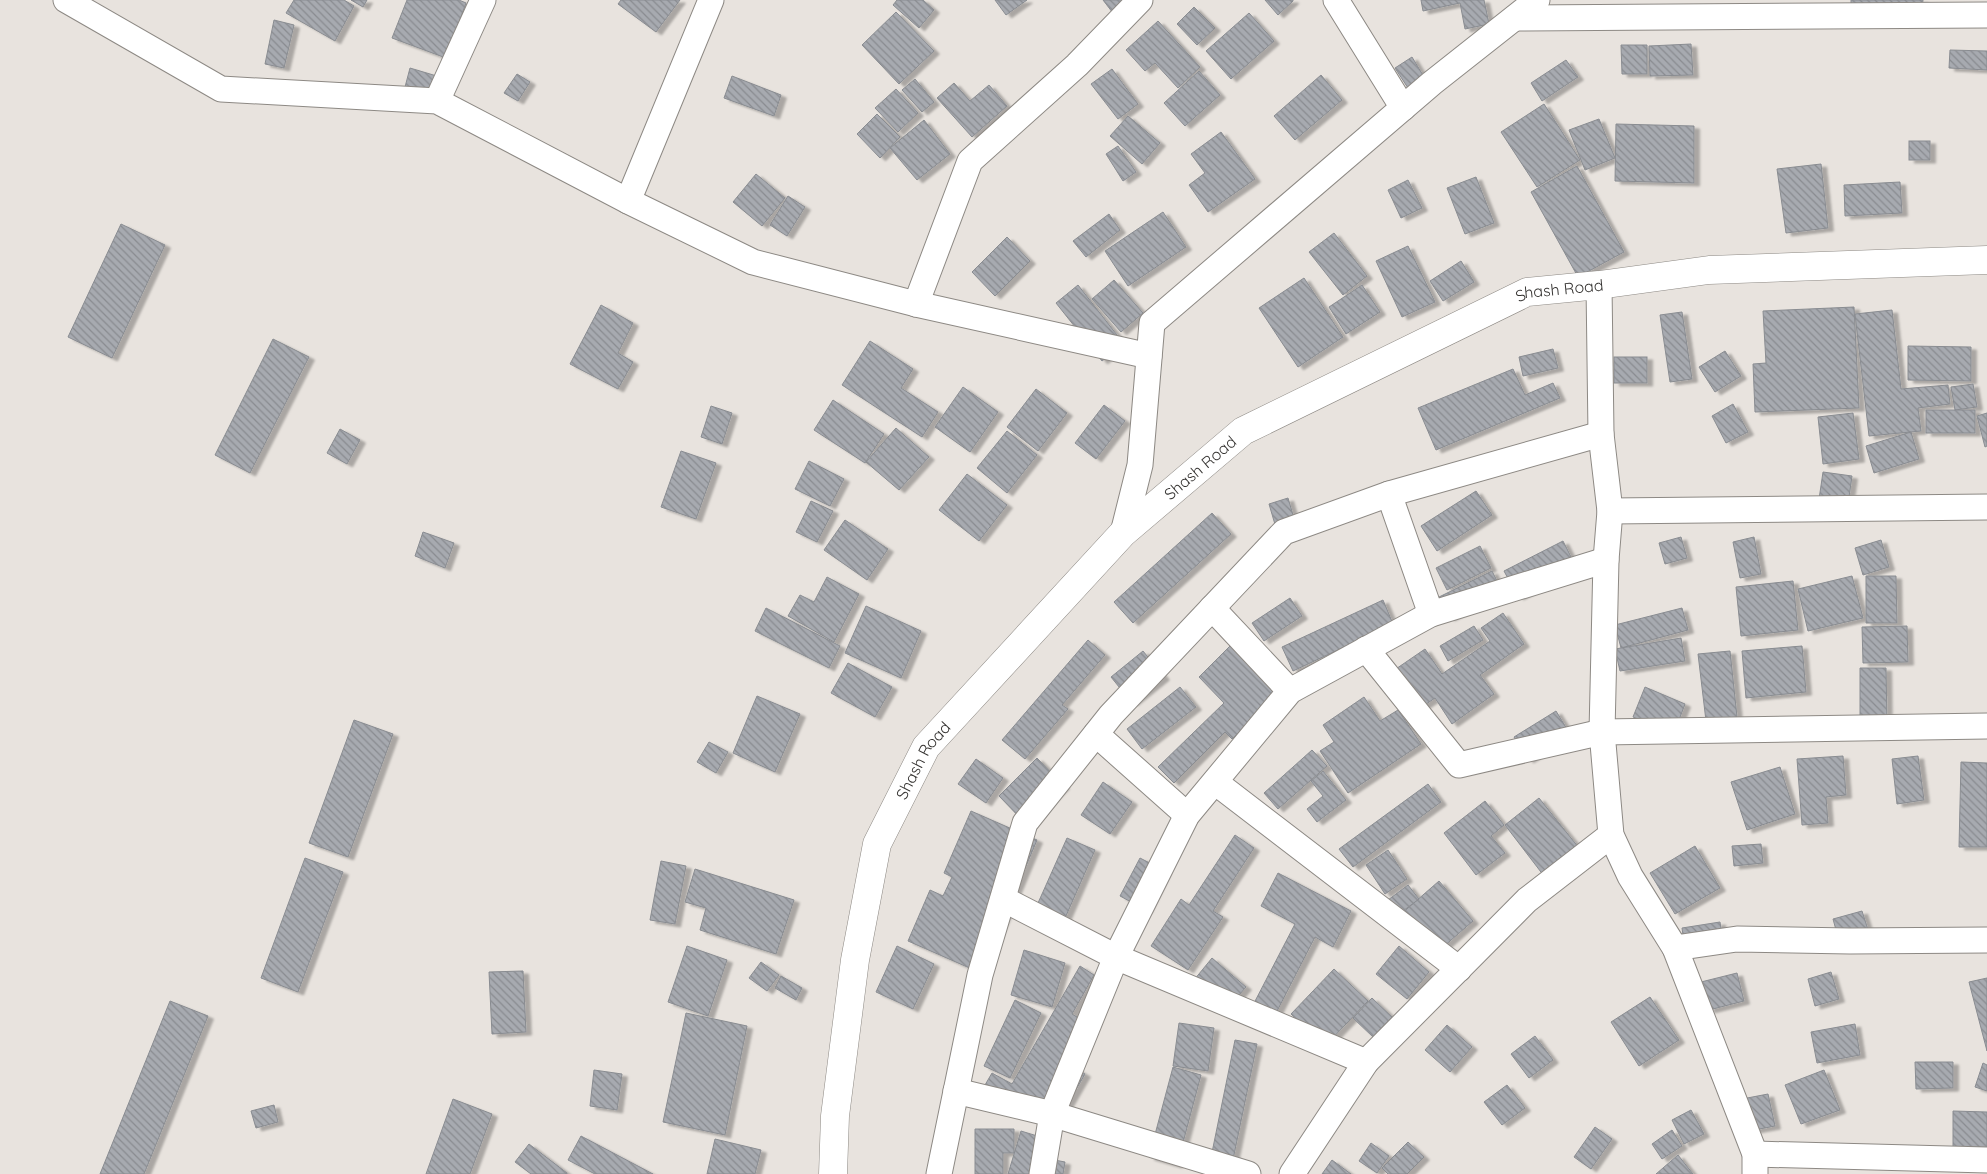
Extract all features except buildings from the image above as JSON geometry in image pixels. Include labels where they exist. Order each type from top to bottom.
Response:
[{"type":"street","points":[[66,0],[221,89],[437,101],[628,201],[753,262],[916,304],[1149,356]]},
{"type":"street","points":[[437,101],[483,0]]},
{"type":"street","points":[[628,201],[711,0]]},
{"type":"street","points":[[916,304],[970,161],[1076,65],[1140,0]]},
{"type":"street","points":[[1336,0],[1403,108]]},
{"type":"street","points":[[1123,533],[1140,465],[1152,323],[1403,108],[1537,0]]},
{"type":"street","points":[[1515,18],[1987,15]]},
{"type":"street","name":"Shash Road","points":[[833,1174],[834,1116],[855,960],[878,844],[926,747],[1123,533],[1243,431],[1527,292],[1599,285],[1709,270],[1987,260]]},
{"type":"street","points":[[1599,285],[1601,434],[1610,511],[1606,560],[1602,732],[1611,834],[1630,876],[1675,948],[1755,1164],[1987,1160]]},
{"type":"street","points":[[940,1174],[980,975],[1025,823],[1111,715],[1284,532],[1389,494],[1601,434]]},
{"type":"street","points":[[1389,494],[1431,614]]},
{"type":"street","points":[[1610,511],[1987,507]]},
{"type":"street","points":[[1042,1174],[1052,1114],[1116,957],[1187,816],[1290,691],[1431,614],[1606,560]]},
{"type":"street","points":[[1212,608],[1290,691]]},
{"type":"street","points":[[1366,649],[1460,765],[1602,732],[1987,726]]},
{"type":"street","points":[[1096,734],[1187,816]]},
{"type":"street","points":[[1215,782],[1459,969]]},
{"type":"street","points":[[1292,1174],[1366,1062],[1528,900],[1611,834]]},
{"type":"street","points":[[1003,899],[1116,957],[1366,1062]]},
{"type":"street","points":[[1675,948],[1737,939],[1850,941],[1987,940]]},
{"type":"street","points":[[956,1091],[1052,1114],[1248,1174]]}]
